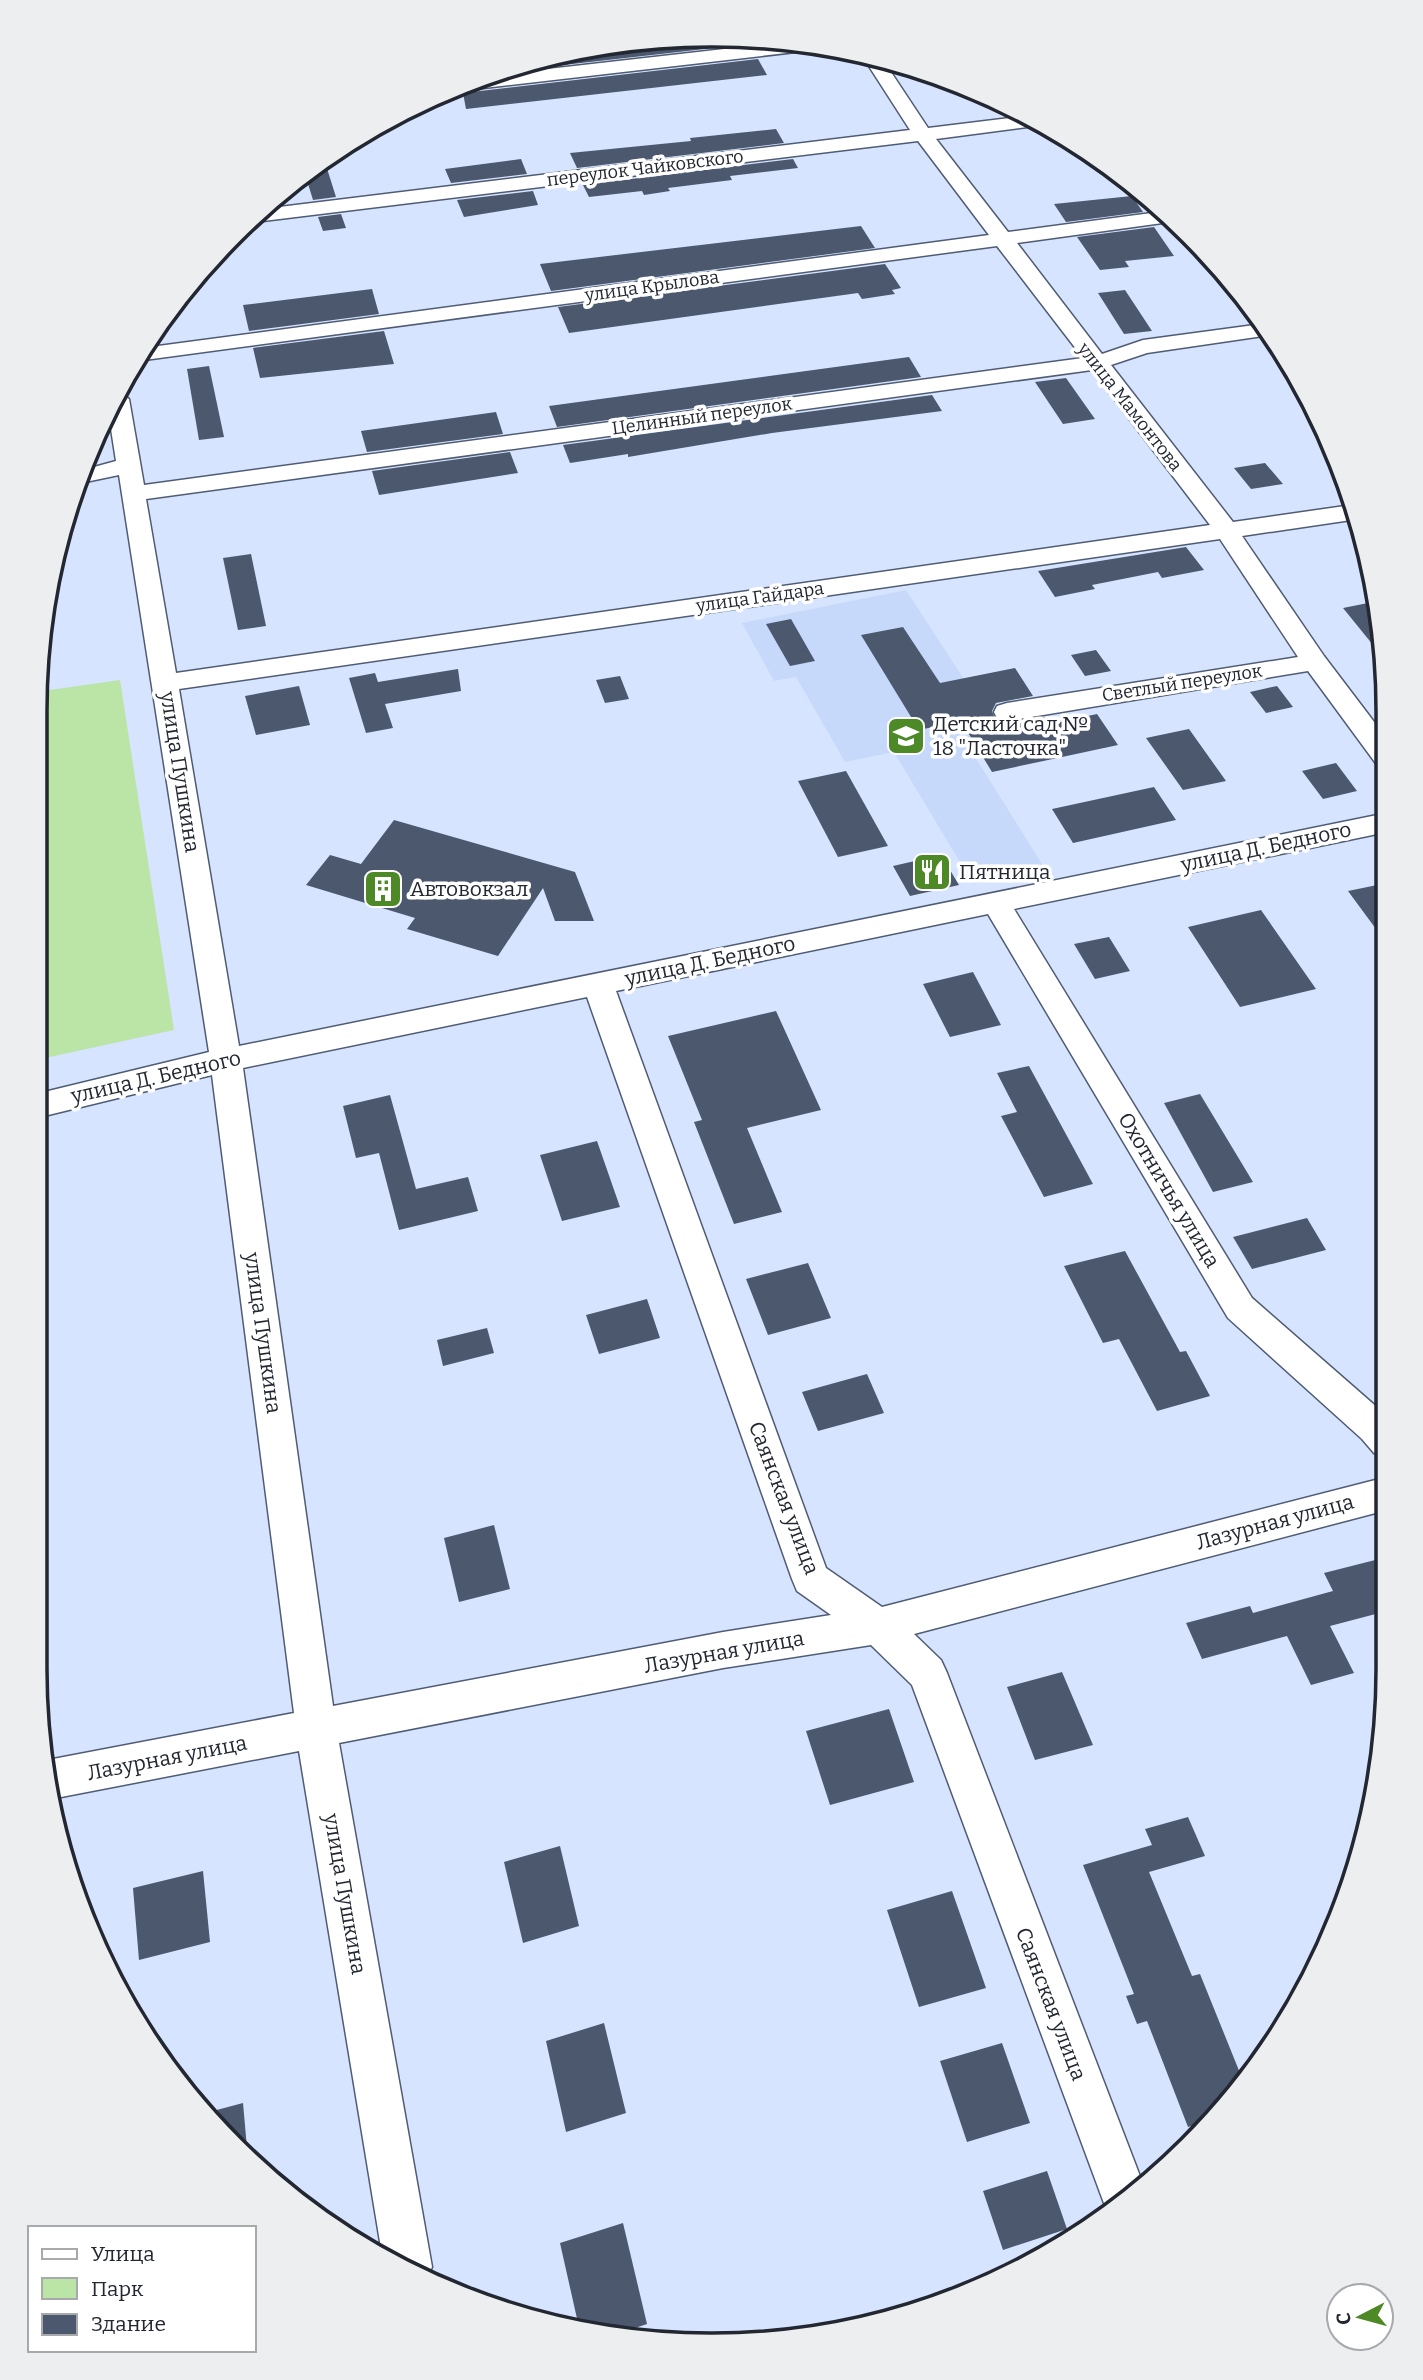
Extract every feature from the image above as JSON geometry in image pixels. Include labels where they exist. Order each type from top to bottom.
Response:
[{"type":"street","points":[[511,79],[767,50]]},
{"type":"street","name":"улица Мамонтова","points":[[880,69],[923,135],[1226,530],[1315,662],[1376,744]]},
{"type":"street","name":"переулок Чайковского","points":[[272,214],[1019,123]]},
{"type":"street","name":"улица Крылова","points":[[152,353],[1156,218]]},
{"type":"street","name":"Целинный переулок","points":[[135,493],[1096,363],[1143,347],[1256,331]]},
{"type":"street","name":"улица Пушкина","points":[[120,410],[226,1060],[316,1730],[406,2258]]},
{"type":"street","points":[[91,475],[130,465]]},
{"type":"street","name":"улица Гайдара","points":[[165,683],[1345,513]]},
{"type":"street","name":"Светлый переулок","points":[[1007,712],[1315,662]]},
{"type":"street","name":"улица Д. Бедного","points":[[47,1103],[226,1060],[1376,824]]},
{"type":"street","name":"Охотничья улица","points":[[995,902],[1240,1308],[1376,1432]]},
{"type":"street","name":"Саянская улица","points":[[598,984],[811,1579],[878,1626],[927,1673],[1122,2190]]},
{"type":"street","name":"Лазурная улица","points":[[57,1778],[723,1650],[878,1626],[1376,1496]]},
{"type":"shaded area","name":"Детский сад № 18 \"Ласточка\"","points":[[906,590],[999,733],[965,741],[1044,867],[973,884],[894,752],[845,762],[796,677],[774,681],[742,623]]},
{"type":"green space","points":[[120,680],[174,1030],[47,1058],[47,712],[48,690]]},
{"type":"building","points":[[719,47],[559,65],[625,53]]},
{"type":"building","points":[[758,59],[767,75],[466,109],[463,96],[474,92]]},
{"type":"building","points":[[776,129],[784,143],[577,168],[570,153],[691,141],[690,138]]},
{"type":"building","points":[[521,159],[527,174],[451,183],[445,169]]},
{"type":"building","points":[[793,159],[798,168],[730,176],[732,180],[668,188],[670,191],[644,195],[642,191],[589,197],[583,185]]},
{"type":"building","points":[[327,170],[336,197],[313,200],[308,184]]},
{"type":"building","points":[[533,191],[538,205],[464,217],[457,200]]},
{"type":"building","points":[[1130,196],[1143,212],[1066,222],[1054,204]]},
{"type":"building","points":[[341,214],[346,228],[323,231],[318,217]]},
{"type":"building","points":[[861,226],[875,248],[551,291],[540,264]]},
{"type":"building","points":[[1154,227],[1174,256],[1125,261],[1129,267],[1100,270],[1077,237]]},
{"type":"building","points":[[885,264],[901,288],[892,290],[895,294],[862,299],[858,293],[569,333],[558,307]]},
{"type":"building","points":[[372,289],[379,314],[249,331],[243,305]]},
{"type":"building","points":[[1125,290],[1152,331],[1124,334],[1098,293]]},
{"type":"building","points":[[384,331],[394,364],[260,378],[253,348]]},
{"type":"building","points":[[909,357],[921,377],[557,427],[549,406]]},
{"type":"building","points":[[209,366],[224,437],[199,440],[187,369]]},
{"type":"building","points":[[1066,378],[1095,419],[1063,424],[1035,382]]},
{"type":"building","points":[[932,395],[942,411],[772,433],[628,457],[628,454],[570,463],[563,445]]},
{"type":"building","points":[[496,412],[503,434],[367,452],[361,431]]},
{"type":"building","points":[[510,452],[518,473],[379,495],[372,471]]},
{"type":"building","points":[[1265,463],[1283,484],[1251,489],[1234,468]]},
{"type":"building","points":[[1186,547],[1204,570],[1162,578],[1158,572],[1092,585],[1095,589],[1055,597],[1038,571]]},
{"type":"building","points":[[251,554],[266,626],[238,630],[223,558]]},
{"type":"building","points":[[1366,603],[1372,643],[1343,608]]},
{"type":"building","points":[[791,619],[815,661],[790,666],[766,624]]},
{"type":"building","points":[[903,627],[940,683],[1015,668],[1033,696],[996,703],[992,711],[996,721],[1007,724],[1047,717],[1051,724],[1097,714],[1118,745],[992,772],[961,721],[919,730],[861,635]]},
{"type":"building","points":[[1096,650],[1111,671],[1085,676],[1071,655]]},
{"type":"building","points":[[458,669],[461,691],[385,704],[393,728],[366,733],[349,678],[375,673],[378,682]]},
{"type":"building","points":[[620,676],[629,699],[605,703],[596,680]]},
{"type":"building","points":[[299,686],[310,725],[256,735],[245,696]]},
{"type":"building","points":[[1277,686],[1293,707],[1266,713],[1250,692]]},
{"type":"building","points":[[1189,729],[1226,781],[1183,790],[1146,738]]},
{"type":"building","points":[[1336,763],[1357,791],[1323,799],[1302,771]]},
{"type":"building","points":[[846,771],[888,846],[838,857],[798,781]]},
{"type":"building","points":[[1154,787],[1176,820],[1073,843],[1052,809]]},
{"type":"building","name":"Автовокзал","points":[[394,820],[575,872],[594,921],[555,921],[543,888],[498,956],[407,929],[415,918],[306,885],[330,855],[361,864]]},
{"type":"building","points":[[941,855],[959,885],[910,896],[893,866]]},
{"type":"building","points":[[1376,885],[1376,929],[1348,891]]},
{"type":"building","points":[[1261,910],[1316,989],[1240,1007],[1188,927]]},
{"type":"building","points":[[1109,937],[1130,971],[1095,979],[1074,944]]},
{"type":"building","points":[[973,972],[1001,1025],[950,1037],[923,984]]},
{"type":"building","points":[[776,1011],[821,1110],[747,1128],[782,1212],[734,1224],[694,1122],[702,1120],[668,1036]]},
{"type":"building","points":[[1029,1066],[1093,1184],[1044,1197],[1001,1116],[1017,1112],[997,1073]]},
{"type":"building","points":[[1200,1094],[1253,1182],[1213,1192],[1164,1103]]},
{"type":"building","points":[[390,1095],[416,1189],[468,1177],[478,1211],[399,1230],[379,1153],[356,1158],[343,1106]]},
{"type":"building","points":[[597,1141],[620,1207],[562,1221],[540,1155]]},
{"type":"building","points":[[1307,1218],[1326,1250],[1252,1269],[1233,1237]]},
{"type":"building","points":[[1125,1251],[1180,1352],[1186,1351],[1210,1396],[1157,1411],[1119,1339],[1103,1343],[1064,1266]]},
{"type":"building","points":[[808,1263],[831,1318],[768,1335],[746,1279]]},
{"type":"building","points":[[647,1299],[660,1338],[599,1354],[586,1315]]},
{"type":"building","points":[[487,1328],[494,1353],[443,1366],[437,1340]]},
{"type":"building","points":[[867,1374],[884,1413],[818,1431],[802,1392]]},
{"type":"building","points":[[494,1525],[510,1589],[459,1602],[444,1538]]},
{"type":"building","points":[[1376,1560],[1376,1614],[1330,1626],[1354,1673],[1311,1685],[1287,1636],[1202,1659],[1186,1623],[1250,1606],[1253,1613],[1333,1591],[1324,1573]]},
{"type":"building","points":[[1062,1672],[1093,1745],[1035,1760],[1007,1687]]},
{"type":"building","points":[[889,1709],[914,1782],[830,1805],[806,1731]]},
{"type":"building","points":[[1188,1817],[1205,1856],[1149,1872],[1192,1976],[1200,1974],[1239,2071],[1211,2106],[1188,2127],[1147,2021],[1137,2024],[1126,1996],[1134,1994],[1083,1865],[1152,1845],[1145,1829]]},
{"type":"building","points":[[560,1846],[579,1926],[523,1943],[504,1862]]},
{"type":"building","points":[[203,1871],[210,1942],[139,1960],[133,1888]]},
{"type":"building","points":[[952,1891],[986,1988],[919,2007],[887,1910]]},
{"type":"building","points":[[604,2023],[626,2113],[566,2132],[546,2041]]},
{"type":"building","points":[[1002,2043],[1030,2123],[967,2142],[940,2061]]},
{"type":"building","points":[[243,2103],[246,2142],[242,2138],[216,2110]]},
{"type":"building","points":[[1047,2171],[1067,2229],[1003,2250],[983,2191]]},
{"type":"building","points":[[623,2223],[647,2324],[635,2328],[577,2319],[560,2243]]},
{"type":"place","name":"Детский сад № 18 \"Ласточка\"","points":[[906,736]]},
{"type":"place","name":"Пятница","points":[[932,872]]},
{"type":"place","name":"Автовокзал","points":[[383,889]]}]
